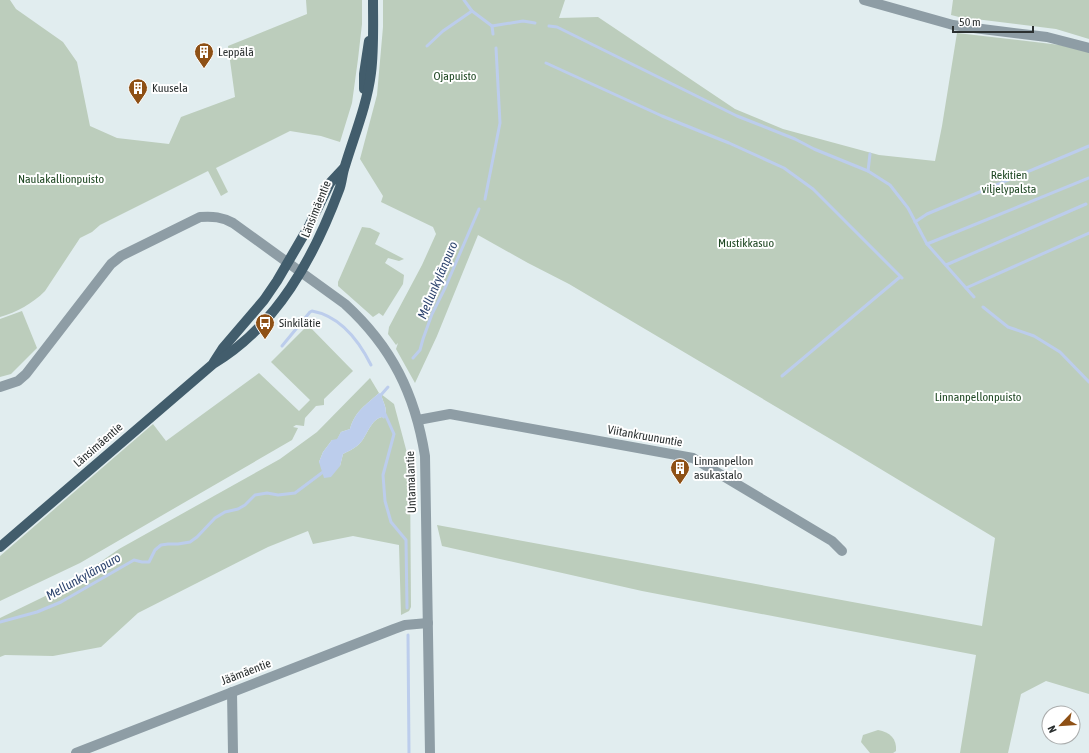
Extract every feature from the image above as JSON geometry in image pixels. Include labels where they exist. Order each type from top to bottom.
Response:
[{"type":"main road","name":"Länsimäentie","points":[[0,547],[213,364],[243,344],[272,313],[301,272],[312,252],[340,189],[344,168],[358,128],[363,108],[366,54],[373,26],[373,0]]},
{"type":"main road","name":"Länsimäentie","points":[[213,364],[223,348],[264,300],[277,281],[310,226],[330,183],[344,168]]},
{"type":"street","points":[[864,0],[953,24],[1047,37],[1089,48]]},
{"type":"street","points":[[0,387],[18,381],[26,374],[111,264],[121,256],[200,217],[223,217],[288,262]]},
{"type":"street","name":"Untamalantie","points":[[288,262],[345,304],[360,317],[373,332],[391,358],[401,376],[418,420],[425,456],[430,753]]},
{"type":"street","name":"Viitankruununtie","points":[[418,420],[450,414],[693,458],[832,541],[842,551]]},
{"type":"street","name":"Jäämäentie","points":[[76,753],[405,625],[428,623]]},
{"type":"street","points":[[232,692],[233,753]]},
{"type":"green space","name":"Naulakallionpuisto","points":[[0,0],[10,0],[16,9],[63,42],[77,62],[90,126],[117,138],[169,144],[181,117],[235,97],[228,46],[307,14],[306,0],[362,0],[362,24],[352,103],[340,142],[321,136],[290,131],[216,168],[228,192],[221,196],[208,171],[100,225],[92,232],[80,238],[45,291],[40,296],[24,307],[0,317]]},
{"type":"green space","points":[[383,0],[565,0],[559,18],[598,17],[735,109],[783,129],[879,155],[935,161],[957,33],[1060,45],[1089,52],[1089,694],[1046,681],[1021,694],[1008,753],[960,753],[976,655],[642,591],[442,546],[437,525],[982,626],[995,538],[569,284],[478,235],[437,336],[415,383],[396,349],[398,343],[396,345],[388,334],[389,327],[422,265],[436,234],[433,227],[381,202],[383,196],[360,159],[377,95],[383,27]]},
{"type":"green space","points":[[953,0],[1089,0],[1089,39],[1056,29],[951,15]]},
{"type":"green space","points":[[362,227],[370,228],[380,233],[375,244],[404,259],[399,261],[388,258],[385,263],[404,275],[403,284],[383,316],[379,313],[373,317],[338,286],[338,282]]},
{"type":"green space","points":[[22,311],[37,348],[11,374],[0,377],[0,319]]},
{"type":"green space","points":[[308,325],[353,371],[324,399],[324,405],[316,406],[305,418],[304,426],[296,425],[293,427],[298,428],[292,440],[80,563],[0,601],[0,556],[153,424],[166,441],[259,373],[299,411],[310,400],[271,362]]},
{"type":"green space","points":[[370,378],[379,393],[358,413],[350,429],[341,432],[337,440],[332,440],[323,452],[319,462],[321,464],[321,469],[340,466],[343,454],[360,443],[374,422],[382,417],[384,418],[386,409],[381,394],[394,404],[410,469],[411,607],[409,611],[401,615],[399,545],[353,536],[313,544],[308,531],[268,547],[138,613],[101,647],[53,656],[5,655],[0,657],[0,618],[66,586],[119,549],[280,459],[317,432]]},
{"type":"green space","points":[[878,730],[886,732],[892,737],[895,743],[896,751],[893,753],[870,753],[861,742],[863,735]]},
{"type":"water","points":[[379,393],[381,394],[386,410],[384,419],[382,417],[374,422],[360,443],[343,454],[340,466],[331,477],[324,478],[319,462],[323,452],[332,440],[337,439],[341,432],[350,429],[358,413]]},
{"type":"waterway","name":"Mellunkylänpuro","points":[[464,0],[472,11],[492,26],[493,34]]},
{"type":"waterway","points":[[427,46],[443,31],[472,11]]},
{"type":"waterway","points":[[492,26],[523,21],[535,23]]},
{"type":"waterway","points":[[549,26],[557,27],[737,116],[795,139],[814,149],[868,171],[890,185],[908,208],[927,244],[974,297]]},
{"type":"waterway","name":"Mellunkylänpuro","points":[[485,199],[500,123],[496,48]]},
{"type":"waterway","points":[[546,63],[662,116],[729,143],[784,168],[813,189],[902,278]]},
{"type":"waterway","points":[[915,222],[927,214],[1089,146]]},
{"type":"waterway","points":[[868,171],[870,154]]},
{"type":"waterway","points":[[927,244],[1089,178]]},
{"type":"waterway","points":[[946,265],[1086,204]]},
{"type":"waterway","name":"Mellunkylänpuro","points":[[413,358],[420,350],[432,314],[445,288],[479,209]]},
{"type":"waterway","points":[[966,288],[1089,233]]},
{"type":"waterway","points":[[782,376],[900,277]]},
{"type":"waterway","points":[[983,307],[1008,327],[1034,336],[1060,352],[1089,382]]},
{"type":"waterway","points":[[282,346],[312,311],[331,318],[348,331],[361,347],[371,365]]},
{"type":"waterway","name":"Mellunkylänpuro","points":[[380,396],[388,387]]},
{"type":"waterway","points":[[385,414],[394,434],[383,475],[385,501],[391,522],[406,540],[407,608]]},
{"type":"waterway","name":"Mellunkylänpuro","points":[[0,622],[37,612],[61,602],[134,560],[149,562],[155,550],[161,545],[190,542],[197,537],[215,518],[225,512],[238,509],[245,505],[255,495],[267,493],[278,495],[295,493],[323,472]]},
{"type":"waterway","points":[[408,635],[409,753]]},
{"type":"place","name":"Leppälä","points":[[204,69]]},
{"type":"place","name":"Kuusela","points":[[138,105]]},
{"type":"place","name":"Sinkilätie","points":[[265,340]]},
{"type":"place","name":"Linnanpellon asukastalo","points":[[680,485]]},
{"type":"park label","name":"Ojapuisto","points":[[455,76]]},
{"type":"park label","name":"Rekitien viljelypalsta","points":[[1009,182]]},
{"type":"park label","name":"Mustikkasuo","points":[[746,243]]},
{"type":"park label","name":"Linnanpellonpuisto","points":[[978,397]]}]
